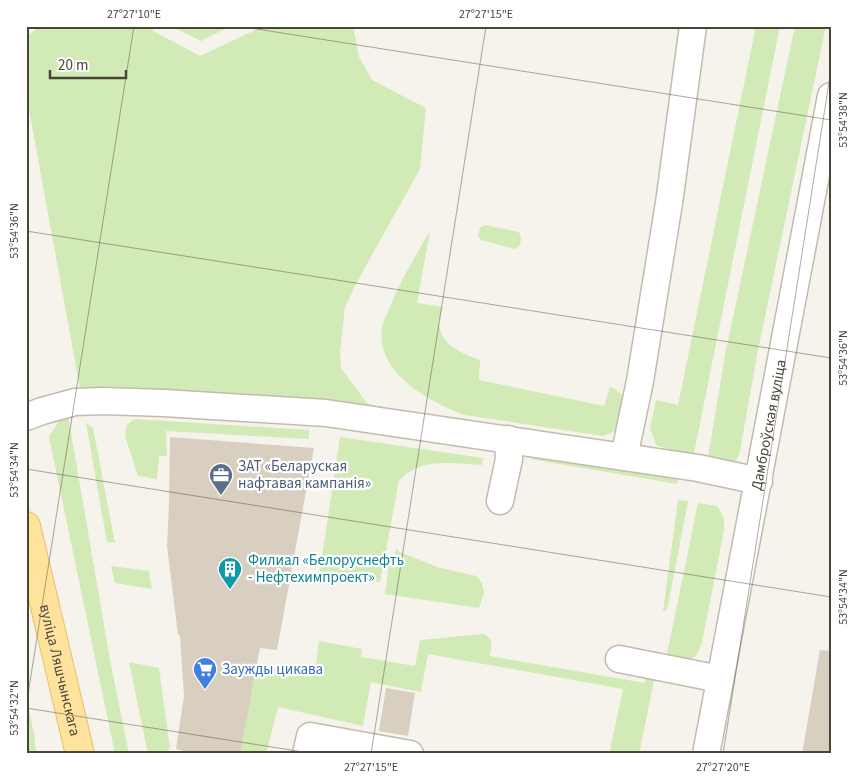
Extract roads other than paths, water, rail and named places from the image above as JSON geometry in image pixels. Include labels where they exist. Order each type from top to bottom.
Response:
[{"type":"main road","name":"вуліца Ляшчынскага","points":[[26,526],[80,754]]},
{"type":"street","points":[[624,457],[640,381],[667,212],[693,26]]},
{"type":"street","name":"Дамброўская вуліца","points":[[706,754],[831,96]]},
{"type":"street","points":[[26,417],[75,402],[103,401],[326,413],[698,468],[758,481]]},
{"type":"street","points":[[500,500],[509,459],[508,439]]},
{"type":"street","points":[[619,659],[720,679]]},
{"type":"street","points":[[306,754],[310,736],[410,754]]},
{"type":"place","name":"ЗАТ «Беларуская нафтавая кампанія»","points":[[221,496]]},
{"type":"place","name":"Филиал «Белоруснефть - Нефтехимпроект»","points":[[230,590]]},
{"type":"place","name":"Заужды цикава","points":[[205,690]]}]
